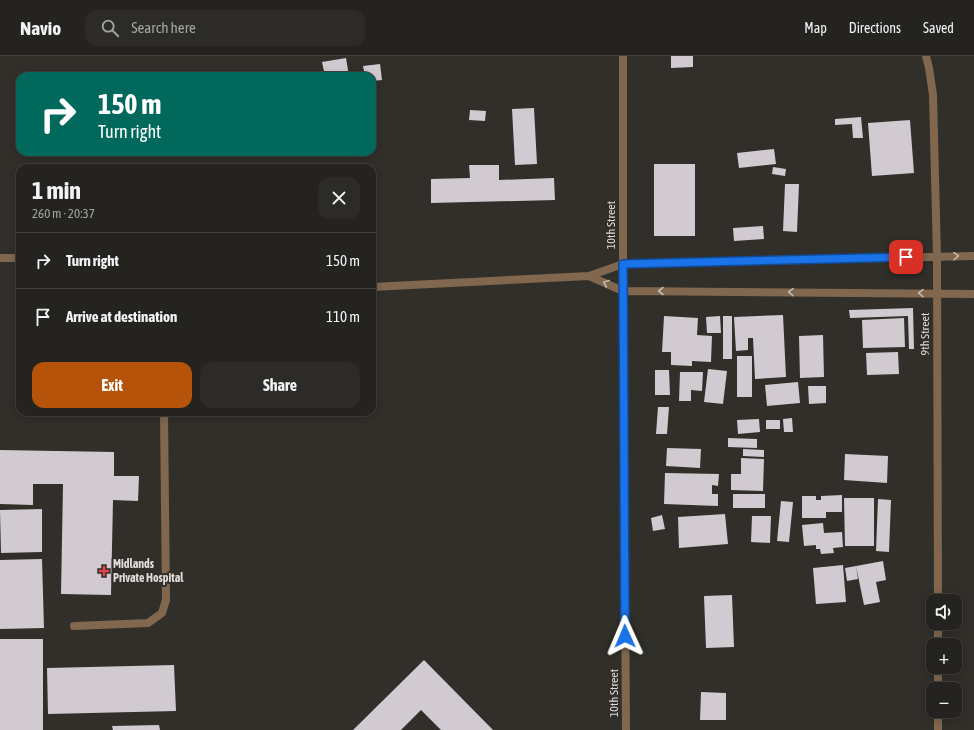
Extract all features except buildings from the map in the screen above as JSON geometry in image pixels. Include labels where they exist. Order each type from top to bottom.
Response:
[{"type":"street","name":"10th Street","points":[[623,56],[626,730]]},
{"type":"street","name":"9th Street","points":[[926,56],[933,95],[937,257],[938,594]]},
{"type":"street","points":[[376,287],[589,276],[623,264],[974,256]]},
{"type":"street","points":[[0,258],[16,258]]},
{"type":"street","points":[[589,276],[623,291],[974,294]]},
{"type":"street","points":[[74,626],[148,623],[162,613],[166,600],[164,416]]},
{"type":"street","points":[[938,718],[938,730]]},
{"type":"place","name":"Midlands Private Hospital","points":[[104,571]]},
{"type":"route","points":[[625,636],[623,264],[906,257]]}]
